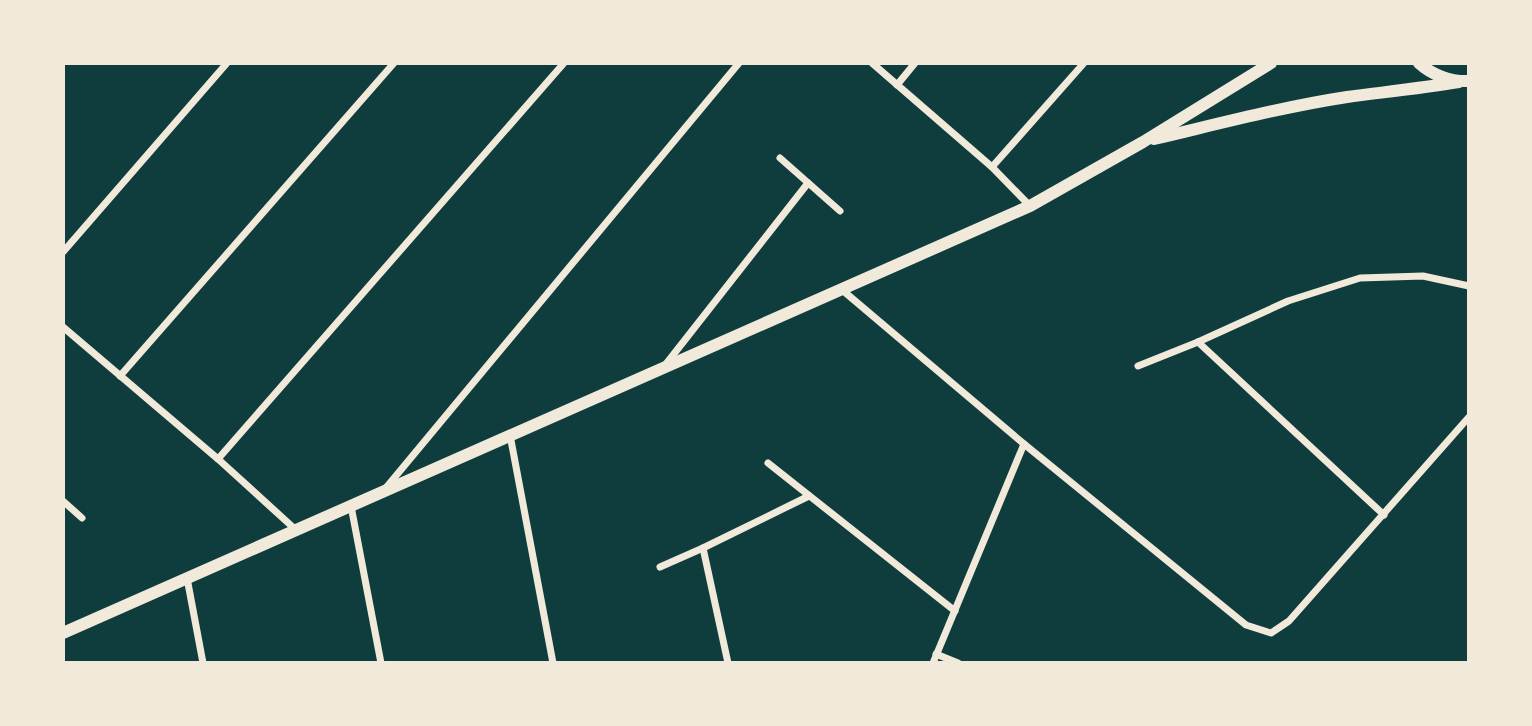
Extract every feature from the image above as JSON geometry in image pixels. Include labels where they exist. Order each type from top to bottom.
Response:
[{"type":"street","points":[[63,252],[227,63]]},
{"type":"street","points":[[120,376],[394,63]]},
{"type":"street","points":[[218,459],[564,63]]},
{"type":"street","points":[[382,492],[739,63]]},
{"type":"street","points":[[872,63],[992,167],[1030,206]]},
{"type":"street","points":[[897,85],[915,63]]},
{"type":"street","points":[[992,167],[1084,63]]},
{"type":"street","points":[[63,633],[1030,206],[1143,142],[1271,63]]},
{"type":"street","points":[[1419,63],[1429,72],[1466,83]]},
{"type":"street","points":[[1143,142],[1346,97],[1466,83]]},
{"type":"street","points":[[780,158],[839,211]]},
{"type":"street","points":[[663,368],[808,183]]},
{"type":"street","points":[[1138,366],[1288,301],[1360,278],[1423,276],[1469,286]]},
{"type":"street","points":[[841,289],[1024,444],[1246,625],[1271,633],[1289,621],[1469,417]]},
{"type":"street","points":[[63,327],[218,459],[296,530]]},
{"type":"street","points":[[1198,342],[1384,515]]},
{"type":"street","points":[[510,436],[553,663]]},
{"type":"street","points":[[933,663],[1024,444]]},
{"type":"street","points":[[768,463],[955,611]]},
{"type":"street","points":[[660,566],[704,548],[809,496]]},
{"type":"street","points":[[63,501],[82,518]]},
{"type":"street","points":[[351,506],[381,663]]},
{"type":"street","points":[[704,548],[727,663]]},
{"type":"street","points":[[187,578],[203,663]]},
{"type":"street","points":[[936,654],[958,663]]}]
